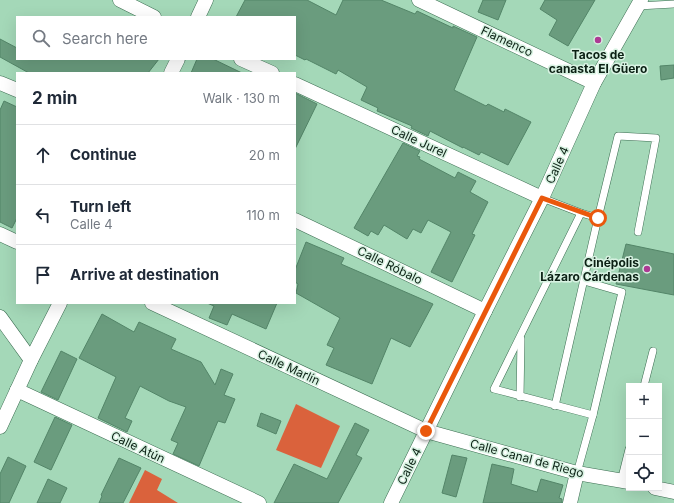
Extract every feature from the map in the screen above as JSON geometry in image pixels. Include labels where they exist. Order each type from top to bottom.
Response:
[{"type":"street","points":[[120,0],[152,16]]},
{"type":"street","points":[[198,16],[206,0]]},
{"type":"street","name":"Flamenco","points":[[419,0],[594,83]]},
{"type":"street","name":"Calle 4","points":[[391,503],[542,198],[594,83],[640,3]]},
{"type":"street","points":[[172,72],[178,60]]},
{"type":"street","points":[[243,60],[270,72]]},
{"type":"street","points":[[0,83],[16,90]]},
{"type":"street","name":"Calle Jurel","points":[[296,84],[542,198]]},
{"type":"street","name":"Calle Róbalo","points":[[296,220],[485,311]]},
{"type":"street","points":[[0,234],[16,242]]},
{"type":"street","points":[[0,427],[31,360],[59,304]]},
{"type":"street","name":"Calle Marlín","points":[[154,304],[426,431]]},
{"type":"street","points":[[0,317],[31,360]]},
{"type":"street","name":"Calle Atún","points":[[17,390],[259,503]]},
{"type":"street","name":"Calle Canal de Riego","points":[[426,431],[577,473],[625,482]]},
{"type":"street","points":[[570,503],[577,473]]},
{"type":"street","points":[[662,489],[674,492]]},
{"type":"lane","points":[[640,3],[674,4]]},
{"type":"lane","points":[[554,406],[618,136],[656,138],[638,232]]},
{"type":"lane","points":[[542,198],[598,218]]},
{"type":"lane","points":[[581,213],[494,389],[554,406],[593,415]]},
{"type":"lane","points":[[577,473],[593,415],[622,292],[584,281]]},
{"type":"lane","points":[[520,396],[521,336]]},
{"type":"lane","points":[[645,383],[653,352]]},
{"type":"lane","points":[[625,482],[628,455]]},
{"type":"shaded area","points":[[296,404],[340,426],[321,468],[276,450]]},
{"type":"shaded area","points":[[145,470],[162,479],[157,490],[178,503],[129,503]]},
{"type":"building","points":[[245,0],[307,0],[336,15],[343,0],[381,0],[415,14],[417,11],[453,28],[453,26],[477,37],[454,90],[486,106],[488,104],[504,112],[505,109],[531,122],[508,165],[481,152],[479,155],[430,131],[428,136],[411,128],[412,126],[377,111],[378,108],[361,100],[367,87],[338,70],[336,74],[296,56],[296,16],[237,16]]},
{"type":"building","points":[[483,0],[506,0],[498,20],[478,12]]},
{"type":"building","points":[[545,0],[595,0],[568,46],[549,35],[557,20],[540,9]]},
{"type":"building","points":[[0,39],[16,47],[16,60],[158,60],[149,72],[27,72],[0,57]]},
{"type":"building","points":[[197,60],[215,60],[240,72],[191,72]]},
{"type":"building","points":[[674,65],[674,78],[661,80],[660,66]]},
{"type":"building","points":[[296,94],[317,104],[296,147]]},
{"type":"building","points":[[4,101],[16,107],[16,220],[12,228],[0,222],[0,110]]},
{"type":"building","points":[[403,143],[420,151],[417,156],[420,157],[419,159],[455,178],[458,172],[476,181],[470,192],[488,202],[472,234],[475,235],[452,282],[431,272],[451,232],[428,220],[421,233],[413,229],[407,239],[384,225],[378,235],[371,231],[368,236],[354,228]]},
{"type":"building","points":[[306,242],[344,258],[341,264],[433,304],[410,347],[391,338],[372,384],[326,365],[334,348],[327,345],[340,318],[296,293],[298,284],[296,283],[296,267]]},
{"type":"building","name":"Cinépolis Lázaro Cárdenas","points":[[626,244],[674,254],[674,295],[616,284]]},
{"type":"building","points":[[209,304],[277,304],[266,329],[232,314],[227,325],[209,318],[214,306]]},
{"type":"building","points":[[102,314],[134,332],[139,322],[176,339],[171,349],[201,362],[215,385],[221,369],[233,374],[224,395],[235,399],[225,423],[218,421],[199,466],[173,454],[178,443],[171,440],[186,407],[169,401],[140,386],[125,418],[132,421],[127,432],[98,418],[116,377],[79,358]]},
{"type":"building","points":[[61,351],[77,359],[58,400],[41,392]]},
{"type":"building","points":[[261,413],[281,421],[276,434],[257,426]]},
{"type":"building","points":[[55,417],[72,425],[51,470],[34,462]]},
{"type":"building","points":[[355,423],[369,430],[356,455],[362,458],[338,503],[274,503],[294,464],[327,479]]},
{"type":"building","points":[[452,455],[467,458],[456,497],[442,493]]},
{"type":"building","points":[[8,457],[26,466],[9,503],[0,503],[0,474]]},
{"type":"building","points":[[119,458],[141,468],[123,503],[99,503],[102,496],[101,495]]},
{"type":"building","points":[[492,464],[514,469],[511,484],[537,492],[541,479],[563,485],[559,498],[562,499],[562,503],[483,503]]},
{"type":"building","points":[[48,479],[67,488],[60,503],[37,503]]},
{"type":"place","name":"Tacos de canasta El Güero","points":[[598,40]]},
{"type":"place","name":"Cinépolis Lázaro Cárdenas","points":[[647,269]]},
{"type":"route","points":[[426,431],[542,198],[598,218]]}]
